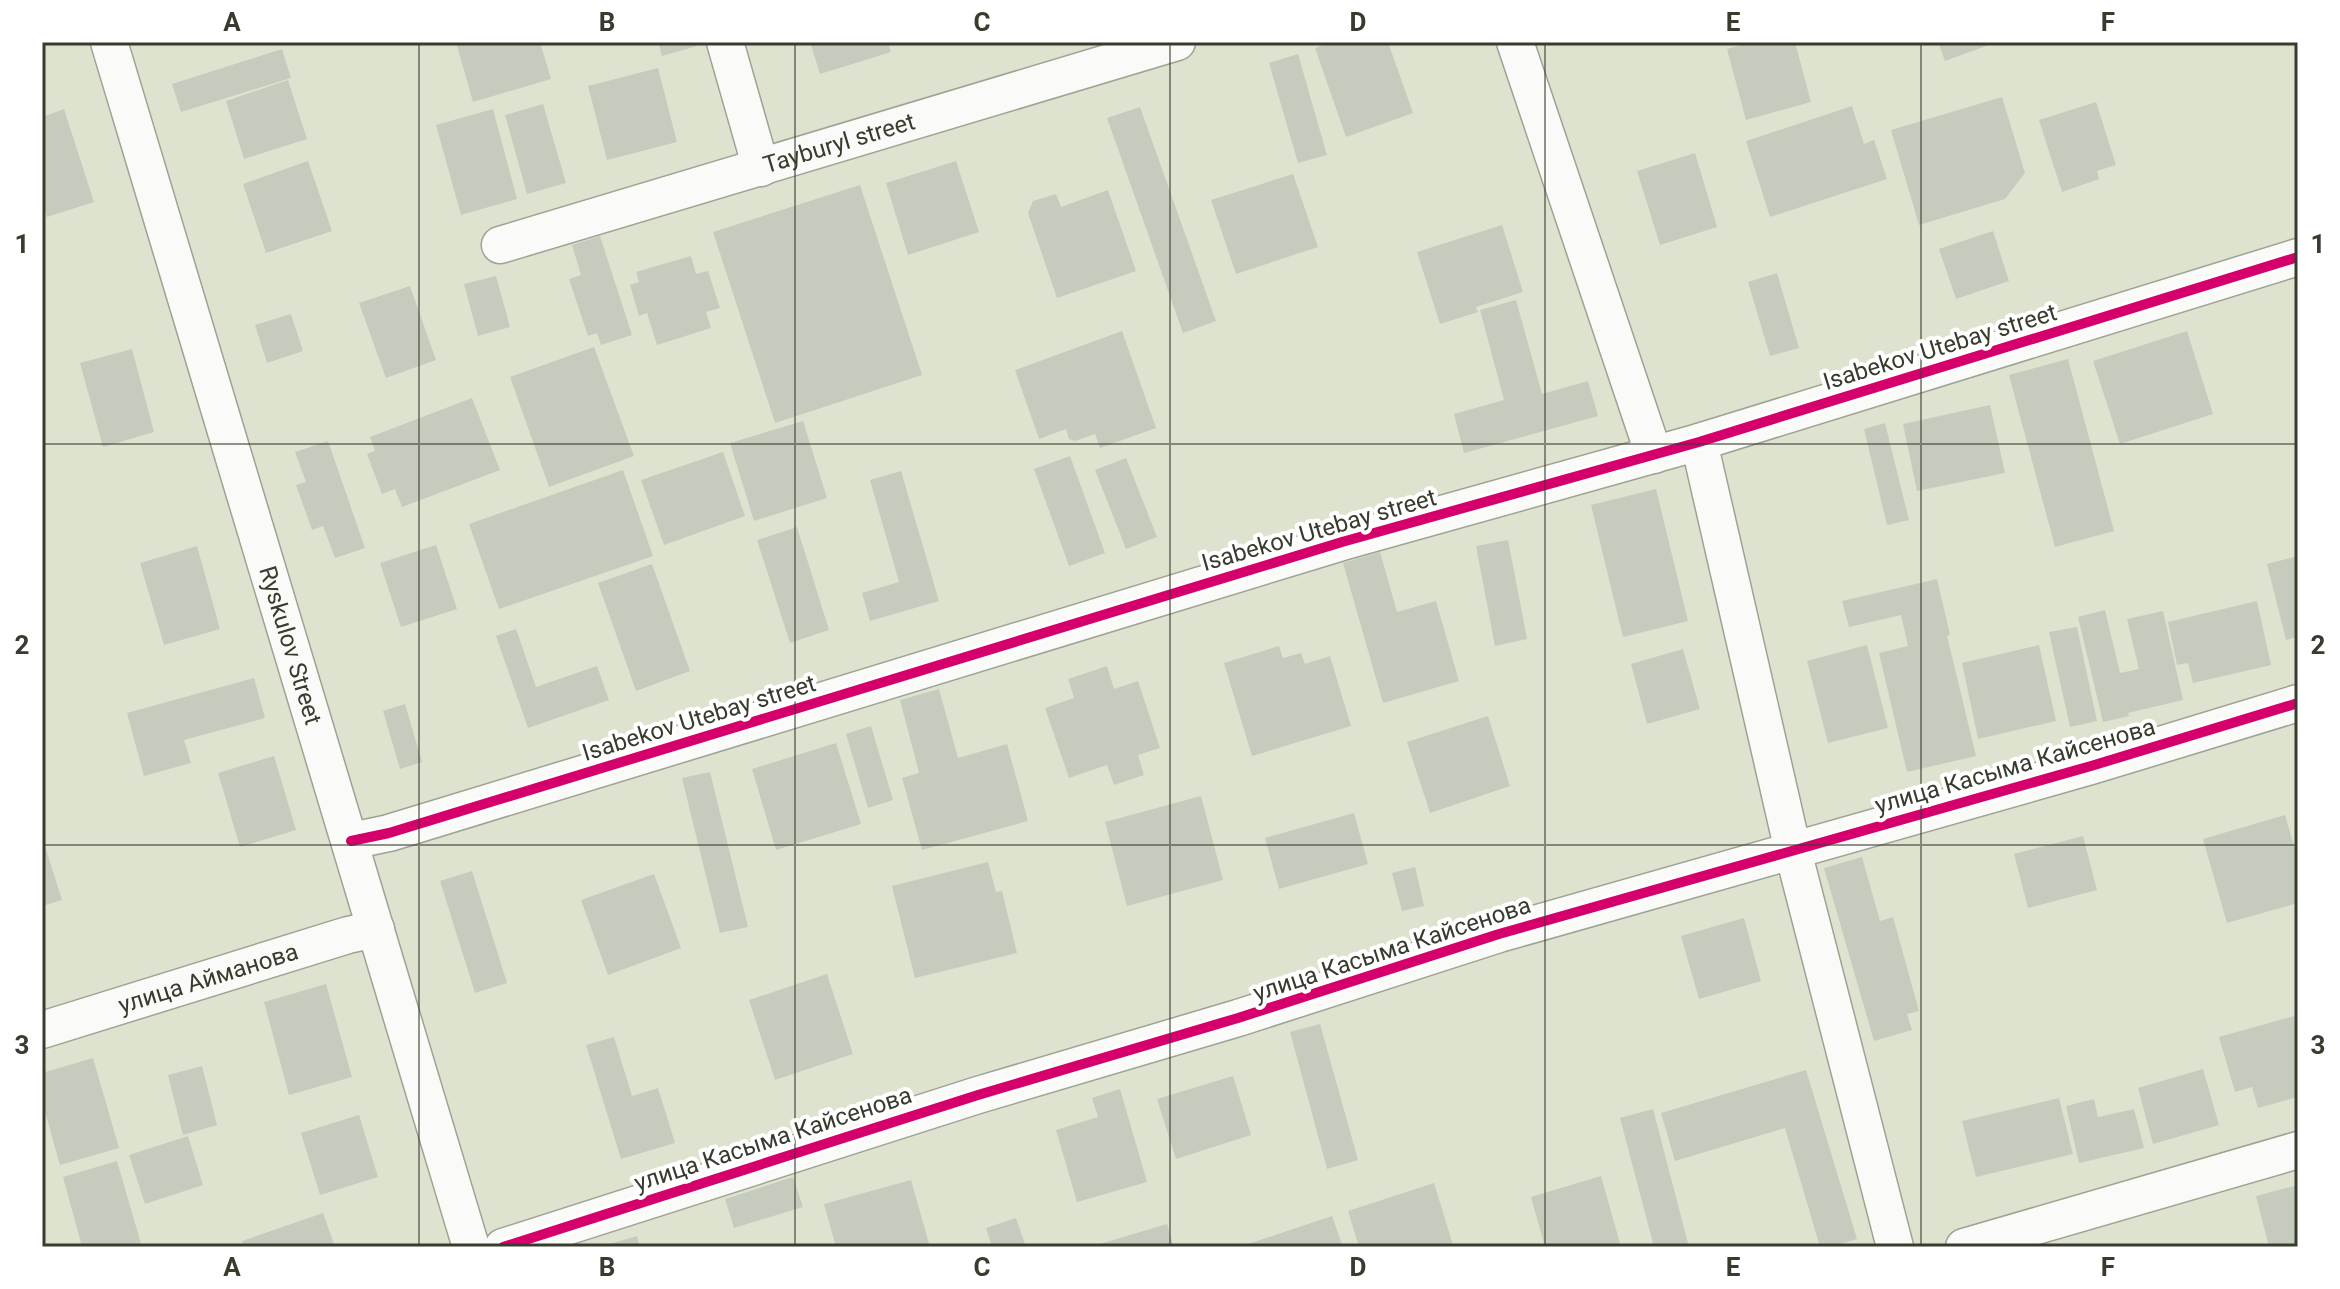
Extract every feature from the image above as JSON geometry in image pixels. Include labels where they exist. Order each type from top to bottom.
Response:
[{"type":"street","name":"Ryskulov Street","points":[[109,42],[471,1247]]},
{"type":"street","points":[[725,42],[761,168]]},
{"type":"street","name":"Tayburyl street","points":[[500,245],[1177,42]]},
{"type":"street","points":[[1515,42],[1654,455]]},
{"type":"street","name":"Isabekov Utebay street","points":[[351,841],[404,828],[1342,542],[1699,442],[2298,257]]},
{"type":"street","points":[[1699,442],[1793,851],[1895,1247]]},
{"type":"street","name":"улица Касыма Кайсенова","points":[[503,1247],[978,1095],[1238,1018],[1499,934],[2091,766],[2298,703]]},
{"type":"street","name":"улица Айманова","points":[[42,1030],[376,929]]},
{"type":"street","points":[[1964,1247],[2298,1150]]},
{"type":"building","points":[[456,42],[540,42],[551,79],[473,102]]},
{"type":"building","points":[[658,42],[695,42],[697,46],[662,56]]},
{"type":"building","points":[[810,42],[888,42],[891,52],[820,74]]},
{"type":"building","points":[[1332,42],[1388,42],[1413,113],[1346,137],[1315,48]]},
{"type":"building","points":[[1752,42],[1795,42],[1811,102],[1746,120],[1727,49]]},
{"type":"building","points":[[1938,42],[1997,42],[1945,61]]},
{"type":"building","points":[[282,49],[291,78],[181,112],[172,84]]},
{"type":"building","points":[[1298,54],[1327,155],[1298,163],[1269,63]]},
{"type":"building","points":[[658,68],[677,142],[607,160],[588,86]]},
{"type":"building","points":[[288,80],[307,139],[244,159],[226,101]]},
{"type":"building","points":[[2002,97],[2025,173],[2005,199],[1919,225],[1891,130]]},
{"type":"building","points":[[2096,102],[2116,165],[2097,171],[2099,179],[2062,192],[2039,120]]},
{"type":"building","points":[[543,104],[566,183],[527,194],[505,115]]},
{"type":"building","points":[[1852,106],[1864,144],[1874,140],[1887,179],[1770,217],[1746,141]]},
{"type":"building","points":[[1140,107],[1216,321],[1183,333],[1107,118]]},
{"type":"building","points":[[64,109],[94,202],[47,217],[42,202],[42,117]]},
{"type":"building","points":[[493,109],[517,199],[461,215],[436,125]]},
{"type":"building","points":[[1695,153],[1717,227],[1660,245],[1637,171]]},
{"type":"building","points":[[308,161],[332,231],[266,253],[243,184]]},
{"type":"building","points":[[956,161],[979,232],[908,255],[886,183]]},
{"type":"building","points":[[1293,174],[1318,247],[1236,274],[1211,200]]},
{"type":"building","points":[[860,185],[922,375],[775,423],[713,232]]},
{"type":"building","points":[[1108,190],[1136,271],[1057,298],[1028,213],[1033,201],[1056,194],[1061,207]]},
{"type":"building","points":[[1502,225],[1523,292],[1476,307],[1478,312],[1440,324],[1417,252]]},
{"type":"building","points":[[1993,231],[2009,281],[1956,299],[1939,249]]},
{"type":"building","points":[[600,236],[632,335],[601,345],[597,333],[588,336],[569,279],[581,275],[572,245]]},
{"type":"building","points":[[691,256],[696,274],[708,271],[720,308],[706,312],[711,328],[657,345],[647,313],[639,316],[630,285],[639,282],[636,272]]},
{"type":"building","points":[[1777,273],[1799,348],[1770,356],[1748,282]]},
{"type":"building","points":[[496,276],[510,327],[478,336],[464,284]]},
{"type":"building","points":[[410,286],[436,360],[386,378],[359,303]]},
{"type":"building","points":[[1516,300],[1542,394],[1588,381],[1598,416],[1464,453],[1454,414],[1504,400],[1480,310]]},
{"type":"building","points":[[291,314],[303,351],[267,363],[255,325]]},
{"type":"building","points":[[1122,331],[1156,428],[1100,448],[1095,434],[1075,441],[1069,439],[1066,429],[1039,439],[1015,370]]},
{"type":"building","points":[[2187,331],[2213,414],[2120,444],[2093,361]]},
{"type":"building","points":[[594,347],[634,456],[549,487],[510,377]]},
{"type":"building","points":[[132,349],[154,432],[103,447],[80,363]]},
{"type":"building","points":[[2068,359],[2114,531],[2055,547],[2009,375]]},
{"type":"building","points":[[472,398],[500,470],[402,507],[395,489],[382,494],[367,454],[375,451],[370,437]]},
{"type":"building","points":[[1990,405],[2005,473],[1917,491],[1903,424]]},
{"type":"building","points":[[803,421],[827,498],[754,521],[730,443]]},
{"type":"building","points":[[1885,423],[1909,520],[1887,525],[1864,429]]},
{"type":"building","points":[[328,441],[365,548],[335,558],[323,526],[312,530],[296,485],[306,482],[295,452]]},
{"type":"building","points":[[723,452],[745,516],[664,545],[641,480]]},
{"type":"building","points":[[1070,456],[1105,553],[1069,566],[1034,469]]},
{"type":"building","points":[[1126,458],[1157,537],[1126,549],[1095,470]]},
{"type":"building","points":[[623,470],[653,556],[499,609],[469,524]]},
{"type":"building","points":[[901,471],[939,601],[870,621],[862,593],[899,582],[870,480]]},
{"type":"building","points":[[1656,489],[1688,621],[1623,637],[1591,505]]},
{"type":"building","points":[[797,527],[829,630],[790,643],[757,540]]},
{"type":"building","points":[[1508,540],[1527,639],[1495,646],[1476,546]]},
{"type":"building","points":[[436,545],[457,609],[401,627],[380,563]]},
{"type":"building","points":[[197,546],[220,629],[164,645],[140,563]]},
{"type":"building","points":[[1380,552],[1397,612],[1436,601],[1459,681],[1383,703],[1343,563]]},
{"type":"building","points":[[2298,556],[2298,637],[2286,640],[2267,564]]},
{"type":"building","points":[[652,564],[690,671],[636,691],[598,583]]},
{"type":"building","points":[[1937,579],[1950,635],[1947,636],[1976,756],[1907,772],[1879,653],[1908,646],[1901,615],[1849,627],[1842,601]]},
{"type":"building","points":[[2257,601],[2271,665],[2193,683],[2188,663],[2177,665],[2168,622]]},
{"type":"building","points":[[2105,610],[2120,673],[2139,669],[2127,619],[2163,611],[2183,700],[2103,722],[2078,617]]},
{"type":"building","points":[[2077,627],[2097,721],[2070,727],[2049,632]]},
{"type":"building","points":[[516,629],[536,687],[597,666],[609,700],[528,728],[496,636]]},
{"type":"building","points":[[1867,645],[1888,728],[1828,743],[1807,661]]},
{"type":"building","points":[[2039,645],[2056,721],[1978,739],[1962,663]]},
{"type":"building","points":[[1279,646],[1283,658],[1301,653],[1305,664],[1330,656],[1351,726],[1252,756],[1224,663]]},
{"type":"building","points":[[1683,649],[1700,709],[1647,724],[1631,664]]},
{"type":"building","points":[[1107,666],[1114,689],[1138,681],[1160,748],[1138,755],[1144,775],[1114,785],[1107,765],[1069,778],[1045,708],[1074,698],[1068,679]]},
{"type":"building","points":[[254,678],[265,718],[184,740],[191,763],[144,776],[127,713]]},
{"type":"building","points":[[939,689],[958,758],[1007,744],[1028,821],[922,850],[902,778],[919,773],[900,700]]},
{"type":"building","points":[[405,704],[422,762],[400,769],[383,711]]},
{"type":"building","points":[[1488,716],[1510,786],[1430,813],[1407,742]]},
{"type":"building","points":[[871,726],[893,800],[868,808],[846,734]]},
{"type":"building","points":[[836,743],[861,824],[776,850],[752,769]]},
{"type":"building","points":[[274,756],[296,830],[240,847],[218,773]]},
{"type":"building","points":[[710,772],[748,927],[720,933],[682,778]]},
{"type":"building","points":[[1201,796],[1223,880],[1127,906],[1105,822]]},
{"type":"building","points":[[1354,813],[1368,864],[1279,889],[1265,838]]},
{"type":"building","points":[[2285,815],[2298,860],[2298,903],[2227,923],[2203,839]]},
{"type":"building","points":[[2083,836],[2097,890],[2028,908],[2014,854]]},
{"type":"building","points":[[42,837],[62,900],[42,906]]},
{"type":"building","points":[[1862,857],[1880,921],[1893,917],[1919,1011],[1907,1014],[1912,1030],[1874,1041],[1824,868]]},
{"type":"building","points":[[988,862],[996,892],[1002,891],[1017,953],[915,978],[892,886]]},
{"type":"building","points":[[1415,867],[1424,906],[1402,911],[1392,873]]},
{"type":"building","points":[[472,871],[507,983],[475,993],[440,881]]},
{"type":"building","points":[[654,874],[681,948],[608,975],[581,900]]},
{"type":"building","points":[[1744,918],[1761,981],[1699,999],[1681,936]]},
{"type":"building","points":[[827,974],[853,1054],[775,1080],[749,1000]]},
{"type":"building","points":[[326,984],[352,1077],[289,1095],[264,1002]]},
{"type":"building","points":[[2298,1015],[2298,1097],[2258,1108],[2252,1087],[2235,1092],[2219,1037]]},
{"type":"building","points":[[1320,1024],[1358,1160],[1327,1169],[1290,1032]]},
{"type":"building","points":[[614,1037],[632,1096],[658,1088],[675,1143],[621,1159],[586,1045]]},
{"type":"building","points":[[93,1058],[119,1148],[60,1165],[42,1101],[42,1073]]},
{"type":"building","points":[[202,1066],[217,1125],[183,1135],[168,1075]]},
{"type":"building","points":[[2203,1069],[2219,1125],[2153,1144],[2138,1088]]},
{"type":"building","points":[[1806,1070],[1857,1239],[1830,1247],[1820,1247],[1785,1128],[1675,1161],[1661,1113]]},
{"type":"building","points":[[1233,1076],[1251,1135],[1176,1159],[1157,1099]]},
{"type":"building","points":[[1120,1089],[1147,1182],[1077,1202],[1056,1130],[1098,1117],[1092,1098]]},
{"type":"building","points":[[2059,1098],[2073,1154],[1976,1177],[1962,1121]]},
{"type":"building","points":[[2094,1099],[2098,1117],[2134,1109],[2144,1148],[2079,1163],[2066,1106]]},
{"type":"building","points":[[1653,1109],[1689,1247],[1654,1247],[1620,1118]]},
{"type":"building","points":[[359,1115],[378,1177],[320,1195],[301,1133]]},
{"type":"building","points":[[188,1136],[203,1185],[145,1204],[129,1155]]},
{"type":"building","points":[[117,1161],[142,1247],[82,1247],[63,1177]]},
{"type":"building","points":[[1601,1176],[1621,1247],[1545,1247],[1531,1197]]},
{"type":"building","points":[[793,1177],[803,1207],[734,1228],[725,1199]]},
{"type":"building","points":[[911,1180],[930,1247],[836,1247],[824,1204]]},
{"type":"building","points":[[1434,1183],[1453,1245],[1359,1247],[1348,1211]]},
{"type":"building","points":[[2298,1185],[2298,1247],[2269,1247],[2256,1196]]},
{"type":"building","points":[[323,1213],[335,1247],[244,1247],[242,1241]]},
{"type":"building","points":[[1332,1216],[1343,1247],[1250,1247],[1248,1244]]},
{"type":"building","points":[[1016,1218],[1026,1247],[992,1247],[986,1228]]},
{"type":"building","points":[[1167,1224],[1174,1247],[1093,1247],[1093,1246]]},
{"type":"building","points":[[637,1236],[640,1247],[603,1247],[603,1246]]},
{"type":"cycle path","points":[[351,841],[389,833],[1342,542],[1699,442],[2298,257]]},
{"type":"cycle path","points":[[503,1247],[978,1095],[1238,1018],[1499,934],[2091,766],[2298,703]]}]
